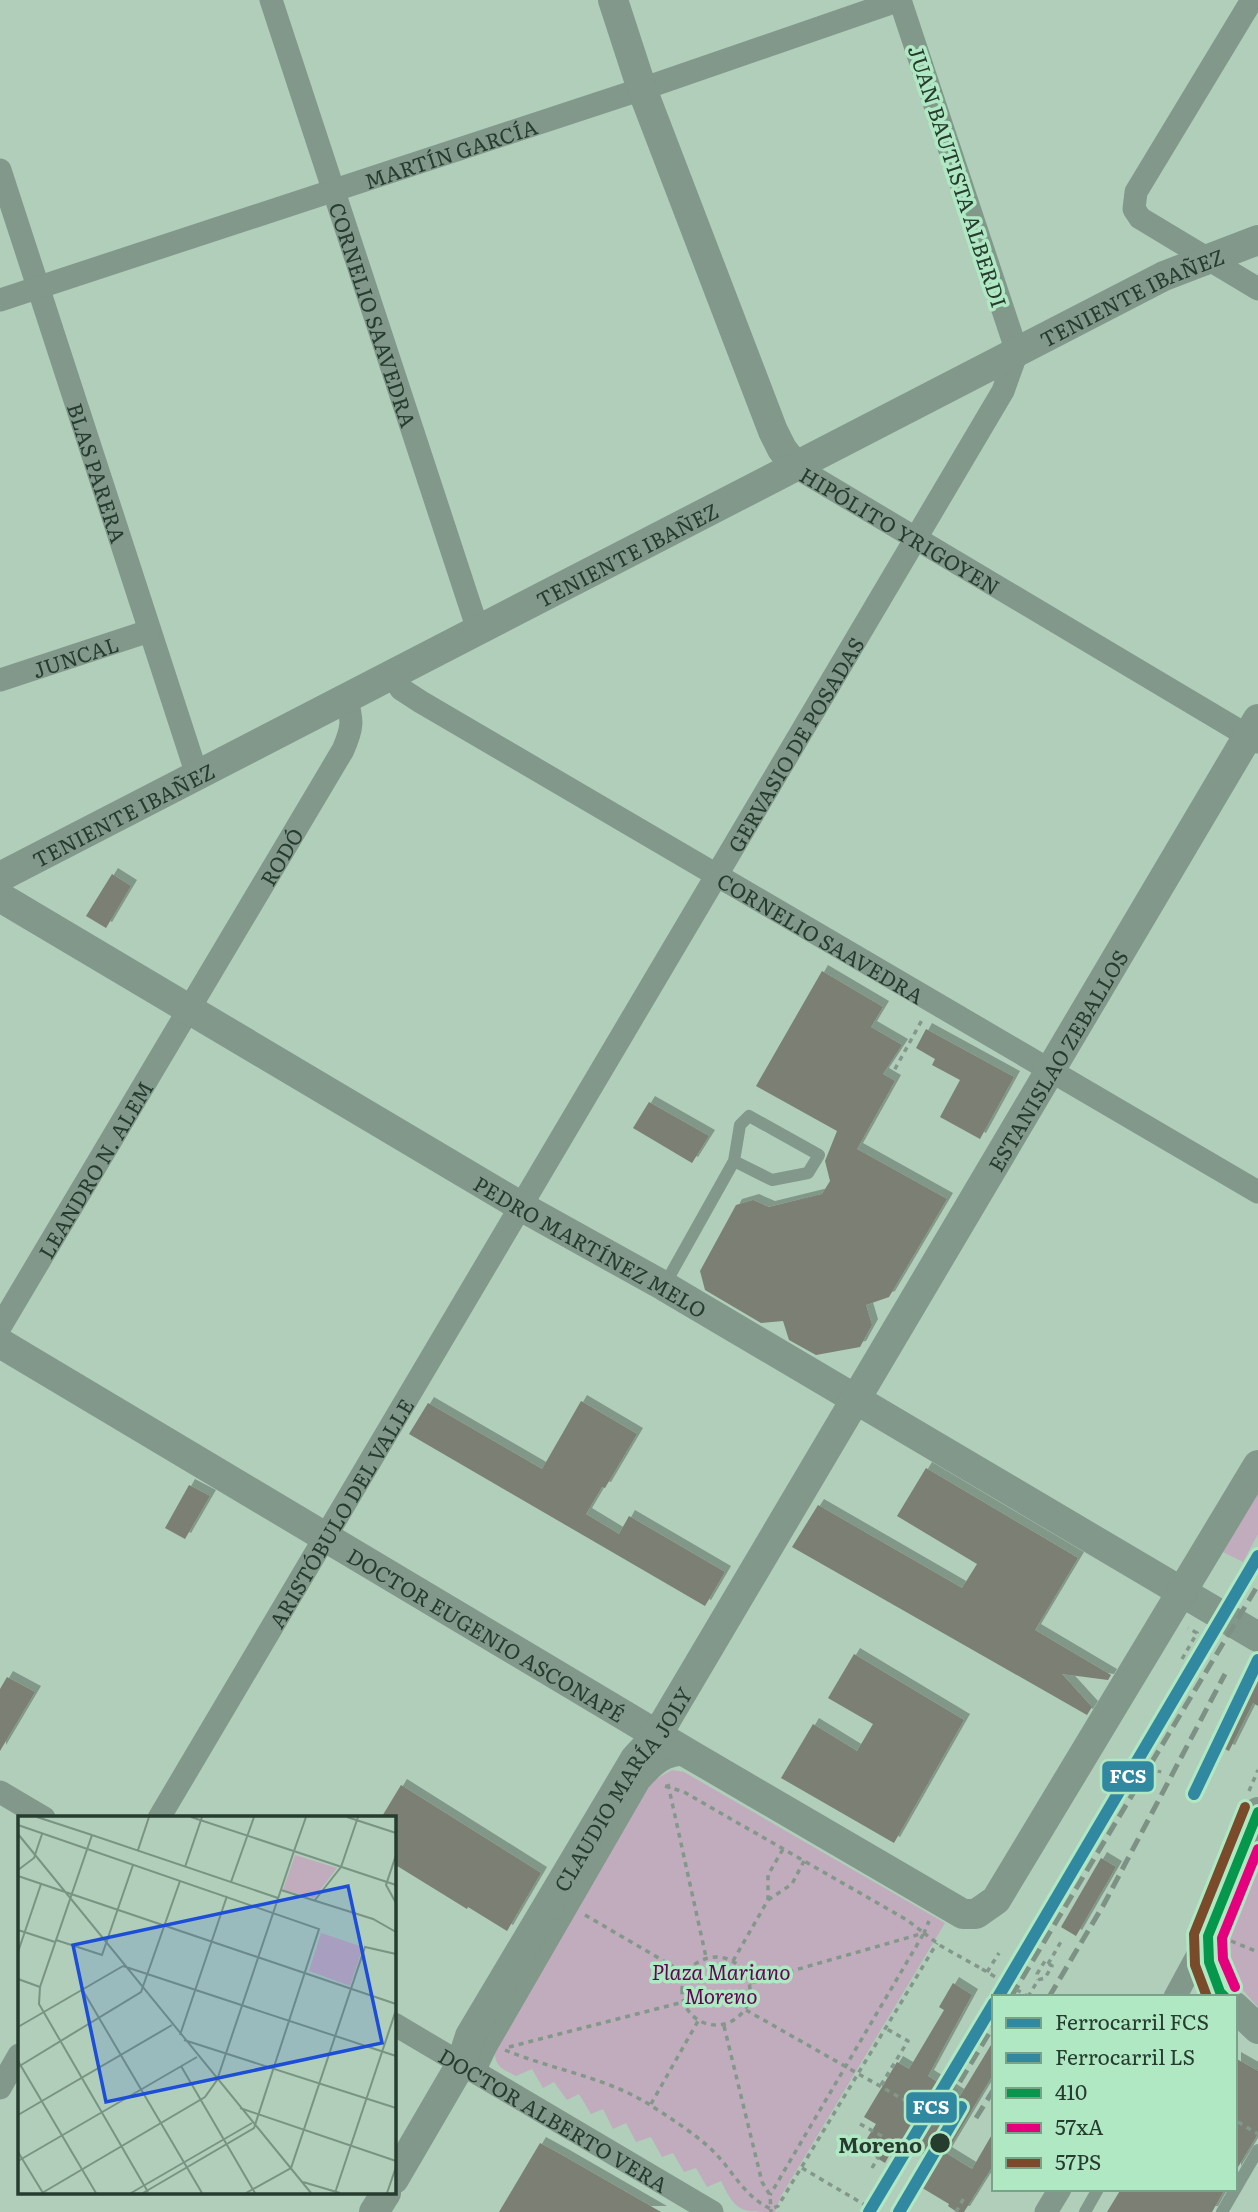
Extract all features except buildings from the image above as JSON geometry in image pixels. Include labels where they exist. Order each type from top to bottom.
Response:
[{"type":"street","name":"CORNELIO SAAVEDRA","points":[[271,0],[478,630]]},
{"type":"street","name":"HIPÓLITO YRIGOYEN","points":[[613,0],[642,89],[773,431],[782,449],[796,467],[1255,732]]},
{"type":"street","name":"MARTÍN GARCÍA","points":[[0,300],[642,89],[900,0]]},
{"type":"street","name":"JUAN BAUTISTA ALBERDI","points":[[900,0],[1017,352]]},
{"type":"street","points":[[1252,0],[1136,192],[1133,209],[1140,218],[1258,289]]},
{"type":"street","name":"BLAS PARERA","points":[[0,170],[197,775]]},
{"type":"street","name":"TENIENTE IBAÑEZ","points":[[0,877],[1164,276],[1258,240]]},
{"type":"street","name":"GERVASIO DE POSADAS","points":[[522,1207],[1003,391],[1017,352]]},
{"type":"street","name":"JUNCAL","points":[[0,680],[149,631]]},
{"type":"street","name":"CORNELIO SAAVEDRA","points":[[391,674],[401,689],[421,702],[1258,1192]]},
{"type":"street","name":"RODÓ","points":[[189,1010],[343,750],[353,719],[346,697]]},
{"type":"street","name":"ESTANISLAO ZEBALLOS","points":[[855,1400],[1255,732]]},
{"type":"street","name":"PEDRO MARTÍNEZ MELO","points":[[0,897],[522,1207],[664,1286],[1258,1637]]},
{"type":"street","name":"LEANDRO N. ALEM","points":[[0,1327],[189,1010]]},
{"type":"street","name":"ARISTÓBULO DEL VALLE","points":[[160,1816],[522,1207]]},
{"type":"street","name":"DOCTOR EUGENIO ASCONAPÉ","points":[[0,1343],[962,1914],[976,1914],[996,1900],[1182,1593]]},
{"type":"street","name":"CLAUDIO MARÍA JOLY","points":[[468,2067],[470,2035],[635,1759],[657,1735],[855,1400]]},
{"type":"street","points":[[1182,1593],[1258,1465]]},
{"type":"street","name":"CLAUDIO MARÍA JOLY","points":[[396,2176],[493,2034],[639,1782],[657,1761],[674,1754],[690,1754]]},
{"type":"street","points":[[0,1792],[41,1816]]},
{"type":"street","points":[[1176,1995],[1208,1936],[1258,1812]]},
{"type":"street","points":[[1208,1936],[1209,1962],[1223,1995]]},
{"type":"street","name":"DOCTOR ALBERTO VERA","points":[[396,2025],[712,2212]]},
{"type":"street","points":[[0,2088],[18,2057]]},
{"type":"street","points":[[1046,2212],[1059,2191]]},
{"type":"street","points":[[374,2212],[385,2194]]},
{"type":"lane","points":[[664,1286],[734,1161],[740,1125],[749,1116],[819,1155],[808,1173],[772,1180],[734,1161]]},
{"type":"lane","points":[[1237,2186],[1258,2150]]},
{"type":"lane","points":[[1085,2212],[1097,2191]]},
{"type":"lane","points":[[1222,2212],[1234,2191]]},
{"type":"path","points":[[890,1078],[931,1002]]},
{"type":"path","points":[[658,1790],[667,1785],[690,1754]]},
{"type":"path","points":[[667,1785],[684,1792],[907,1920],[939,1945],[1026,1995]]},
{"type":"path","points":[[667,1785],[707,1958]]},
{"type":"path","points":[[768,1900],[768,1875],[783,1849]]},
{"type":"path","points":[[733,1961],[768,1900],[792,1884],[804,1861]]},
{"type":"path","points":[[582,1913],[686,1974]]},
{"type":"path","points":[[770,2195],[924,1933],[931,1916]]},
{"type":"path","points":[[750,1983],[924,1933]]},
{"type":"path","points":[[1048,1964],[1062,1940]]},
{"type":"path","points":[[771,2210],[778,2206],[939,1945]]},
{"type":"path","points":[[987,1972],[999,1952]]},
{"type":"path","points":[[720,1957],[733,1961],[744,1970],[750,1983],[751,1997],[747,2010],[724,2026],[712,2026],[698,2021],[689,2013],[683,2002],[682,1988],[686,1974],[695,1964],[707,1958],[720,1957]]},
{"type":"path","points":[[1030,1995],[1038,1980],[1037,1973],[1045,1962],[1052,1966],[1045,1978],[1038,1980]]},
{"type":"path","points":[[502,2049],[683,2002]]},
{"type":"path","points":[[747,2010],[908,2102]]},
{"type":"path","points":[[650,2105],[698,2021]]},
{"type":"path","points":[[724,2026],[762,2182],[770,2195],[771,2210]]},
{"type":"path","points":[[881,2085],[908,2040],[887,2029]]},
{"type":"path","points":[[502,2049],[508,2038]]},
{"type":"path","points":[[502,2049],[538,2064],[612,2085],[650,2105],[711,2149],[749,2196],[771,2210]]},
{"type":"path","points":[[1238,2122],[1258,2134]]},
{"type":"path","points":[[860,2124],[882,2136]]},
{"type":"path","points":[[872,2168],[884,2147]]},
{"type":"path","points":[[913,2192],[939,2151]]},
{"type":"path","points":[[802,2168],[877,2212]]},
{"type":"path","points":[[956,2212],[965,2196]]},
{"type":"green space","points":[[1258,1484],[1258,1534],[1243,1562],[1219,1550]]},
{"type":"green space","name":"Plaza Mariano Moreno","points":[[672,1770],[684,1772],[945,1923],[781,2196],[775,2212],[754,2212],[740,2208],[731,2199],[721,2181],[707,2187],[696,2168],[684,2172],[673,2153],[662,2157],[651,2137],[636,2142],[626,2123],[613,2129],[603,2109],[591,2114],[579,2094],[567,2100],[554,2082],[543,2088],[532,2069],[516,2076],[500,2067],[496,2060],[495,2050],[651,1782]]},
{"type":"green space","points":[[1258,1855],[1258,2007],[1230,1971],[1222,1947],[1231,1914]]},
{"type":"railway","points":[[1012,1995],[1258,1585]]},
{"type":"railway","points":[[1050,1995],[1104,1904],[1225,1674]]},
{"type":"railway","points":[[949,2100],[992,2028]]},
{"type":"railway","points":[[976,2118],[992,2092]]},
{"type":"rail line","name":"FCS","points":[[999,1995],[1258,1556]]},
{"type":"rail line","name":"LS","points":[[1194,1794],[1258,1660]]},
{"type":"rail line","name":"FCS","points":[[869,2212],[992,2006]]},
{"type":"rail line","name":"LS","points":[[899,2212],[961,2107]]},
{"type":"transit line","name":"57PS","points":[[1206,1995],[1195,1965],[1194,1934],[1245,1807]]},
{"type":"transit line","name":"410","points":[[1223,1995],[1209,1962],[1208,1936],[1258,1812]]},
{"type":"transit line","name":"57xA","points":[[1235,1987],[1223,1959],[1222,1938],[1258,1849]]},
{"type":"place","name":"Moreno","points":[[940,2143]]}]
